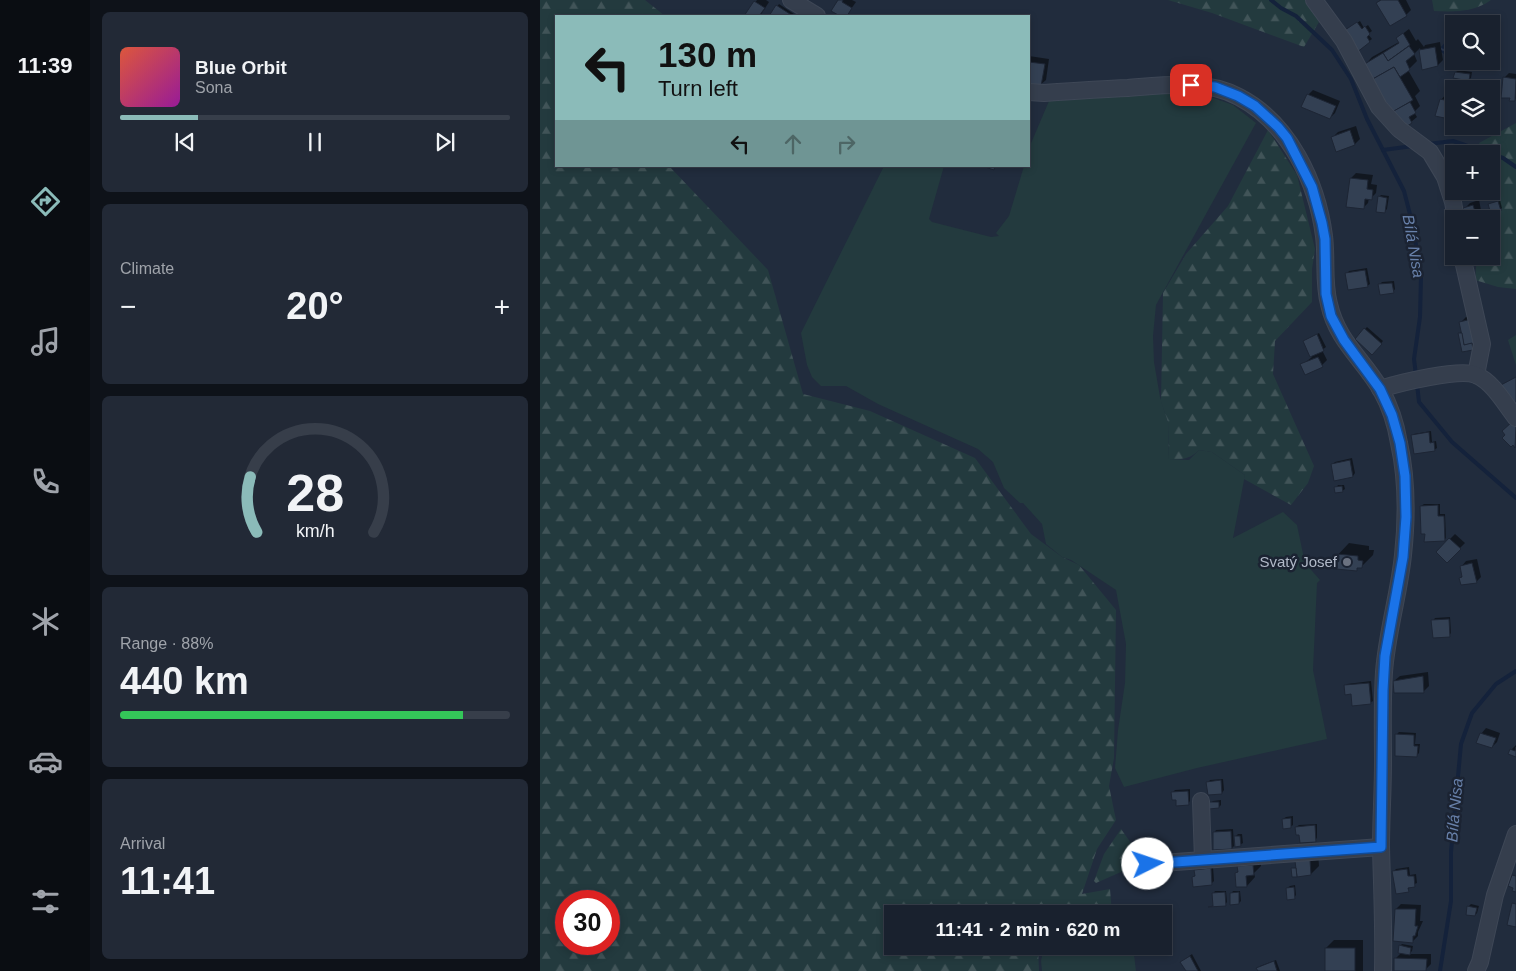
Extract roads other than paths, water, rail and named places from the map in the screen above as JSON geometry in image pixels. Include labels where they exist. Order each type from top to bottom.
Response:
[{"type":"street","points":[[792,0],[815,15]]},
{"type":"street","points":[[1314,0],[1344,42],[1379,107],[1398,129],[1430,152],[1445,177],[1454,210]]},
{"type":"street","points":[[1030,92],[1044,93],[1166,85],[1215,87],[1238,96],[1255,106],[1278,127],[1287,138],[1312,187],[1325,239],[1326,294],[1331,316],[1344,340],[1380,389],[1392,415],[1400,443],[1405,476],[1406,517],[1403,557],[1385,656],[1383,690],[1381,847],[1384,909],[1383,971]]},
{"type":"street","points":[[1464,265],[1482,344],[1476,375]]},
{"type":"street","points":[[1380,389],[1416,379],[1465,373],[1476,375],[1489,384],[1516,418]]},
{"type":"street","points":[[1201,802],[1203,860]]},
{"type":"street","points":[[1476,971],[1480,962],[1495,895],[1516,834]]},
{"type":"street","points":[[1148,864],[1381,847]]},
{"type":"water","points":[[1445,42],[1445,54],[1441,52],[1441,47]]},
{"type":"waterway","name":"Bílá Nisa","points":[[1271,0],[1296,16],[1332,50],[1351,79],[1367,119],[1404,191],[1413,226],[1421,277],[1420,317],[1414,359],[1416,375]]},
{"type":"waterway","points":[[1428,144],[1453,141],[1465,145]]},
{"type":"waterway","points":[[1383,150],[1413,146]]},
{"type":"waterway","points":[[1500,157],[1516,167]]},
{"type":"waterway","name":"Bílá Nisa","points":[[1417,384],[1419,402],[1452,442],[1516,498]]},
{"type":"waterway","name":"Bílá Nisa","points":[[1440,971],[1451,901],[1451,852],[1461,744],[1472,713],[1496,684],[1516,671]]},
{"type":"place","name":"Svatý Josef","points":[[1347,562]]}]
